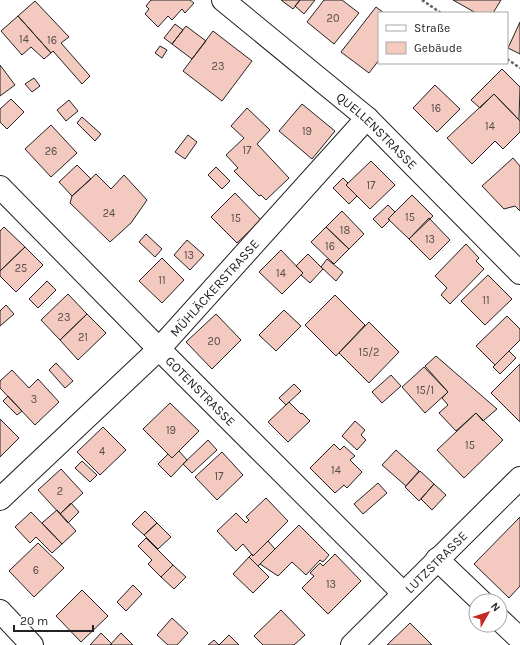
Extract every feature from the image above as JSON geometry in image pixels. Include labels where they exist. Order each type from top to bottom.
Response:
[{"type":"street","name":"QUELLENSTRASSE","points":[[222,0],[367,118],[520,273]]},
{"type":"street","name":"MÜHLÄCKERSTRASSE","points":[[0,499],[158,349],[367,118]]},
{"type":"street","name":"GOTENSTRASSE","points":[[0,187],[158,349],[403,593]]},
{"type":"street","name":"LUTZSTRASSE","points":[[352,645],[520,478]]},
{"type":"street","points":[[437,559],[473,593]]},
{"type":"street","points":[[0,611],[32,645]]},
{"type":"street","points":[[508,628],[520,639]]},
{"type":"path","points":[[422,0],[440,12]]},
{"type":"path","points":[[508,60],[520,68]]},
{"type":"building","points":[[151,0],[190,0],[194,3],[185,13],[182,9],[172,20],[168,16],[158,27],[145,14],[149,9],[146,6]]},
{"type":"building","points":[[281,0],[300,0],[293,9]]},
{"type":"building","points":[[300,0],[315,0],[304,14],[295,6]]},
{"type":"building","points":[[324,0],[342,0],[359,13],[334,44],[307,22]]},
{"type":"building","points":[[453,0],[501,0],[494,12],[474,12]]},
{"type":"building","points":[[35,1],[69,37],[61,43],[90,76],[82,84],[53,51],[51,53],[18,16]]},
{"type":"building","points":[[376,7],[383,12],[378,12],[378,61],[369,73],[341,52]]},
{"type":"building","points":[[18,16],[51,53],[44,59],[31,47],[22,55],[1,31]]},
{"type":"building","points":[[520,22],[520,54],[508,48]]},
{"type":"building","points":[[175,24],[183,30],[172,44],[164,38]]},
{"type":"building","points":[[186,26],[206,41],[192,59],[172,44]]},
{"type":"building","points":[[213,31],[252,61],[222,101],[183,71]]},
{"type":"building","points":[[160,46],[167,50],[162,58],[155,53]]},
{"type":"building","points":[[0,65],[15,85],[0,96]]},
{"type":"building","points":[[502,69],[520,87],[519,120],[494,94],[480,108],[471,100]]},
{"type":"building","points":[[34,78],[40,86],[32,92],[25,84]]},
{"type":"building","points":[[435,85],[460,109],[437,132],[413,108]]},
{"type":"building","points":[[494,94],[520,121],[520,132],[503,149],[495,141],[472,164],[447,138]]},
{"type":"building","points":[[11,99],[24,112],[7,129],[0,122],[0,109]]},
{"type":"building","points":[[69,100],[78,111],[66,121],[57,110]]},
{"type":"building","points":[[302,104],[335,131],[312,159],[279,131]]},
{"type":"building","points":[[247,108],[270,130],[257,144],[289,178],[266,200],[261,195],[259,196],[234,171],[238,168],[226,155],[244,138],[231,126]]},
{"type":"building","points":[[82,117],[101,134],[95,141],[77,123]]},
{"type":"building","points":[[51,125],[77,153],[51,177],[25,149]]},
{"type":"building","points":[[188,135],[197,142],[185,159],[175,152]]},
{"type":"building","points":[[513,158],[520,166],[520,211],[515,206],[504,209],[482,186]]},
{"type":"building","points":[[371,161],[395,185],[370,209],[346,185]]},
{"type":"building","points":[[77,165],[91,179],[72,196],[59,182]]},
{"type":"building","points":[[216,167],[230,181],[222,189],[208,175]]},
{"type":"building","points":[[96,174],[111,189],[124,175],[147,200],[131,223],[110,242],[70,203],[72,196]]},
{"type":"building","points":[[343,178],[348,183],[346,185],[357,196],[349,204],[333,188]]},
{"type":"building","points":[[235,193],[261,220],[237,243],[211,217]]},
{"type":"building","points":[[412,195],[433,216],[409,239],[388,219]]},
{"type":"building","points":[[388,205],[395,212],[382,228],[373,219]]},
{"type":"building","points":[[342,211],[364,234],[349,249],[326,227]]},
{"type":"building","points":[[429,218],[450,240],[430,260],[409,239]]},
{"type":"building","points":[[4,227],[25,247],[0,271],[0,231]]},
{"type":"building","points":[[326,227],[349,249],[334,264],[311,242]]},
{"type":"building","points":[[146,234],[162,249],[155,257],[139,242]]},
{"type":"building","points":[[187,240],[204,255],[190,270],[174,255]]},
{"type":"building","points":[[466,244],[479,258],[476,261],[484,269],[450,304],[441,295],[447,288],[435,276]]},
{"type":"building","points":[[25,247],[43,265],[16,292],[0,276],[0,271]]},
{"type":"building","points":[[281,250],[303,273],[282,294],[259,272]]},
{"type":"building","points":[[308,254],[323,269],[310,283],[301,275],[303,273],[296,266]]},
{"type":"building","points":[[162,258],[184,280],[162,303],[139,281]]},
{"type":"building","points":[[327,259],[343,272],[336,281],[321,267]]},
{"type":"building","points":[[488,275],[512,299],[485,325],[461,301]]},
{"type":"building","points":[[47,281],[56,290],[38,308],[29,299]]},
{"type":"building","points":[[68,294],[87,314],[60,340],[41,320]]},
{"type":"building","points":[[335,295],[365,325],[336,356],[305,325]]},
{"type":"building","points":[[6,305],[14,314],[0,326],[0,311]]},
{"type":"building","points":[[284,310],[301,326],[276,351],[259,335]]},
{"type":"building","points":[[87,314],[106,333],[78,360],[60,340]]},
{"type":"building","points":[[216,314],[241,340],[212,369],[186,342]]},
{"type":"building","points":[[507,316],[520,329],[520,340],[495,365],[476,346]]},
{"type":"building","points":[[369,322],[399,352],[369,383],[339,353]]},
{"type":"building","points":[[509,351],[516,358],[500,374],[493,367]]},
{"type":"building","points":[[436,356],[497,409],[483,421],[476,413],[456,431],[439,413],[448,405],[442,398],[448,392],[425,366]]},
{"type":"building","points":[[56,363],[73,381],[65,388],[49,370]]},
{"type":"building","points":[[520,364],[520,422],[491,393]]},
{"type":"building","points":[[424,367],[448,392],[425,413],[402,387]]},
{"type":"building","points":[[12,370],[29,388],[38,379],[59,402],[35,425],[0,388],[0,381]]},
{"type":"building","points":[[391,375],[401,386],[382,403],[372,392]]},
{"type":"building","points":[[294,384],[301,391],[286,405],[279,398]]},
{"type":"building","points":[[8,396],[22,411],[17,415],[3,401]]},
{"type":"building","points":[[289,402],[310,421],[288,442],[268,422]]},
{"type":"building","points":[[170,403],[199,431],[172,458],[143,429]]},
{"type":"building","points":[[476,413],[503,440],[464,478],[437,450]]},
{"type":"building","points":[[0,419],[19,438],[0,457]]},
{"type":"building","points":[[355,421],[365,430],[361,435],[366,440],[357,450],[342,436]]},
{"type":"building","points":[[103,427],[126,450],[100,475],[77,452]]},
{"type":"building","points":[[208,440],[217,450],[192,473],[183,464]]},
{"type":"building","points":[[334,444],[340,450],[344,446],[355,456],[350,460],[362,472],[347,488],[344,485],[335,493],[310,468]]},
{"type":"building","points":[[396,450],[419,471],[406,486],[382,465]]},
{"type":"building","points":[[179,451],[187,460],[171,477],[158,464],[168,454],[172,458]]},
{"type":"building","points":[[222,452],[243,475],[217,500],[195,477]]},
{"type":"building","points":[[82,461],[97,475],[90,482],[75,468]]},
{"type":"building","points":[[61,469],[83,493],[60,514],[38,490]]},
{"type":"building","points":[[420,471],[434,484],[419,501],[405,487]]},
{"type":"building","points":[[378,483],[387,493],[363,514],[354,504]]},
{"type":"building","points":[[434,484],[446,495],[432,510],[421,499]]},
{"type":"building","points":[[266,498],[288,521],[253,556],[243,544],[236,551],[217,531],[236,513],[246,523],[249,520],[246,517]]},
{"type":"building","points":[[71,503],[79,512],[68,523],[60,514]]},
{"type":"building","points":[[57,510],[76,531],[62,544],[42,523]]},
{"type":"building","points":[[145,511],[157,523],[144,535],[132,524]]},
{"type":"building","points":[[31,512],[62,544],[52,553],[36,537],[30,543],[15,527]]},
{"type":"building","points":[[520,517],[520,586],[509,598],[508,593],[504,593],[474,564]]},
{"type":"building","points":[[157,523],[171,537],[158,549],[144,535]]},
{"type":"building","points":[[299,525],[329,555],[323,562],[320,560],[306,575],[292,562],[278,576],[260,564]]},
{"type":"building","points":[[146,538],[173,565],[161,577],[148,564],[152,560],[138,546]]},
{"type":"building","points":[[268,541],[275,549],[258,566],[249,557],[252,554],[253,556]]},
{"type":"building","points":[[38,543],[64,568],[34,597],[9,571]]},
{"type":"building","points":[[335,554],[361,581],[328,614],[302,588],[314,576],[310,573],[320,563],[323,566]]},
{"type":"building","points":[[249,557],[269,577],[253,593],[233,574]]},
{"type":"building","points":[[173,565],[186,577],[174,589],[161,577]]},
{"type":"building","points":[[133,585],[142,594],[126,611],[117,602]]},
{"type":"building","points":[[82,590],[108,616],[81,642],[56,616]]},
{"type":"building","points":[[281,610],[305,635],[294,645],[263,645],[254,636]]},
{"type":"building","points":[[172,618],[188,633],[177,645],[168,645],[157,635]]},
{"type":"building","points":[[410,623],[432,645],[387,645]]},
{"type":"building","points":[[101,633],[112,644],[90,645]]},
{"type":"building","points":[[121,633],[133,645],[110,645]]},
{"type":"building","points":[[229,635],[239,645],[219,645]]},
{"type":"building","points":[[214,640],[219,645],[208,645]]}]
